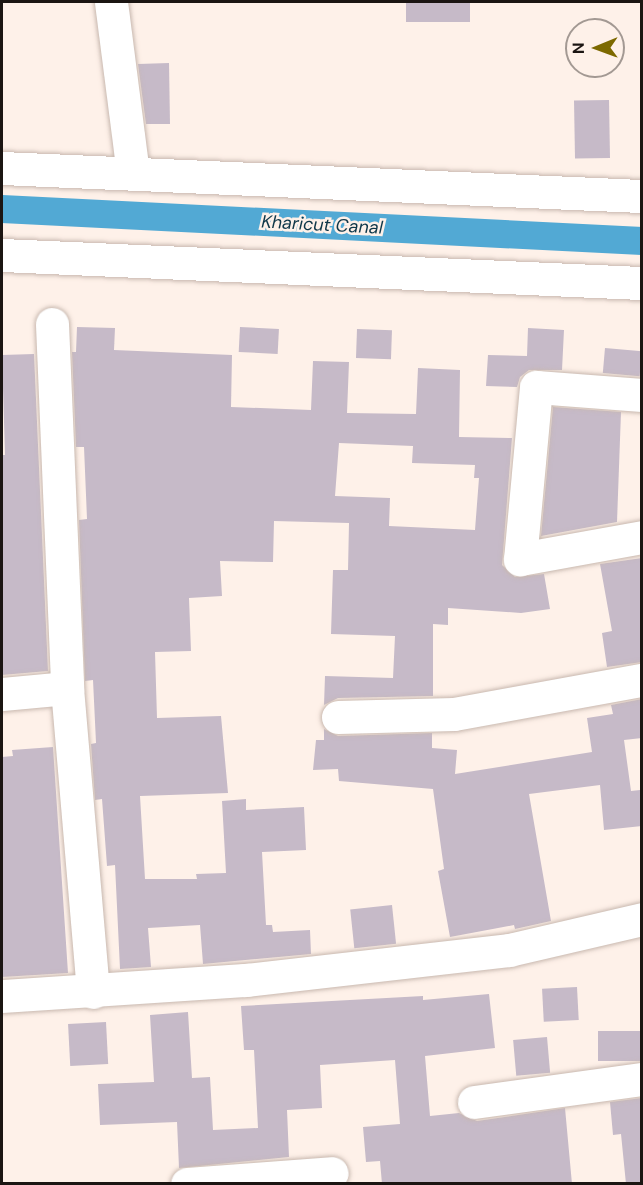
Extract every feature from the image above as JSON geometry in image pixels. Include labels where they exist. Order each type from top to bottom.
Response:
[{"type":"street","points":[[111,2],[134,174]]},
{"type":"street","points":[[2,168],[642,196]]},
{"type":"street","points":[[2,255],[642,283]]},
{"type":"street","points":[[52,324],[67,688],[93,992]]},
{"type":"street","points":[[642,395],[536,387],[520,559],[642,537]]},
{"type":"street","points":[[338,717],[454,714],[642,680]]},
{"type":"street","points":[[2,694],[67,688]]},
{"type":"street","points":[[2,996],[93,992],[246,980],[508,950],[642,919]]},
{"type":"street","points":[[474,1102],[642,1079]]},
{"type":"street","points":[[187,1184],[332,1173]]},
{"type":"building","points":[[406,2],[470,2],[470,22],[406,22]]},
{"type":"building","points":[[169,63],[170,124],[146,124],[138,64]]},
{"type":"building","points":[[609,100],[610,158],[575,159],[574,101]]},
{"type":"building","points":[[77,327],[115,328],[114,350],[232,355],[231,407],[311,410],[313,361],[349,362],[347,413],[416,414],[418,368],[460,370],[459,437],[512,438],[502,565],[515,577],[544,574],[550,609],[521,613],[448,608],[448,625],[433,624],[433,696],[338,698],[324,705],[325,676],[393,678],[395,636],[331,634],[333,570],[348,570],[349,523],[274,521],[273,562],[220,561],[222,596],[189,598],[191,651],[155,652],[157,718],[221,716],[228,793],[140,796],[145,879],[197,879],[196,874],[226,873],[222,801],[246,799],[246,810],[304,807],[306,850],[262,852],[266,925],[272,925],[273,932],[310,930],[311,954],[203,964],[200,925],[148,928],[151,967],[120,969],[115,865],[107,866],[102,799],[95,800],[91,744],[96,743],[93,680],[85,681],[79,520],[87,519],[84,447],[76,447],[72,352],[76,352]],"holes":[[[339,443],[413,446],[412,463],[475,465],[474,478],[479,478],[475,530],[389,526],[390,498],[335,496]]]},
{"type":"building","points":[[240,327],[279,329],[278,354],[239,352]]},
{"type":"building","points":[[528,328],[564,330],[562,370],[529,370],[520,377],[517,387],[486,386],[488,355],[527,356]]},
{"type":"building","points":[[357,329],[392,330],[391,359],[356,358]]},
{"type":"building","points":[[605,348],[642,351],[640,376],[603,373]]},
{"type":"building","points":[[34,354],[48,671],[2,675],[2,455],[5,455],[2,355]]},
{"type":"building","points":[[553,407],[621,412],[617,522],[541,536]]},
{"type":"building","points":[[642,558],[642,662],[607,667],[602,633],[612,631],[600,564]]},
{"type":"building","points":[[642,699],[642,738],[624,740],[631,791],[640,790],[642,826],[604,830],[600,785],[529,794],[551,921],[515,929],[514,925],[450,937],[438,871],[444,869],[433,789],[339,781],[338,769],[313,770],[316,740],[324,740],[324,729],[338,736],[432,733],[432,748],[457,750],[455,774],[592,752],[587,718],[613,714],[611,705]]},
{"type":"building","points":[[53,747],[68,973],[2,977],[2,757],[13,756],[12,750]]},
{"type":"building","points":[[392,905],[396,944],[354,948],[350,909]]},
{"type":"building","points":[[577,987],[579,1020],[544,1022],[542,989]]},
{"type":"building","points":[[489,994],[495,1048],[425,1056],[430,1116],[459,1113],[477,1121],[565,1108],[572,1184],[382,1184],[380,1161],[366,1162],[363,1127],[400,1124],[395,1060],[320,1065],[322,1108],[287,1110],[289,1157],[179,1168],[177,1122],[100,1125],[98,1084],[154,1082],[150,1015],[188,1012],[192,1078],[210,1077],[213,1130],[258,1128],[254,1050],[244,1050],[241,1006],[423,996],[423,1000]]},
{"type":"building","points":[[106,1022],[108,1064],[70,1066],[68,1024]]},
{"type":"building","points":[[598,1031],[642,1031],[642,1061],[598,1061]]},
{"type":"building","points":[[547,1037],[550,1073],[516,1076],[513,1040]]},
{"type":"building","points":[[642,1098],[642,1184],[626,1184],[621,1134],[613,1135],[610,1102]]},
{"type":"waterway","name":"Kharicut Canal","points":[[2,209],[642,241]]}]
